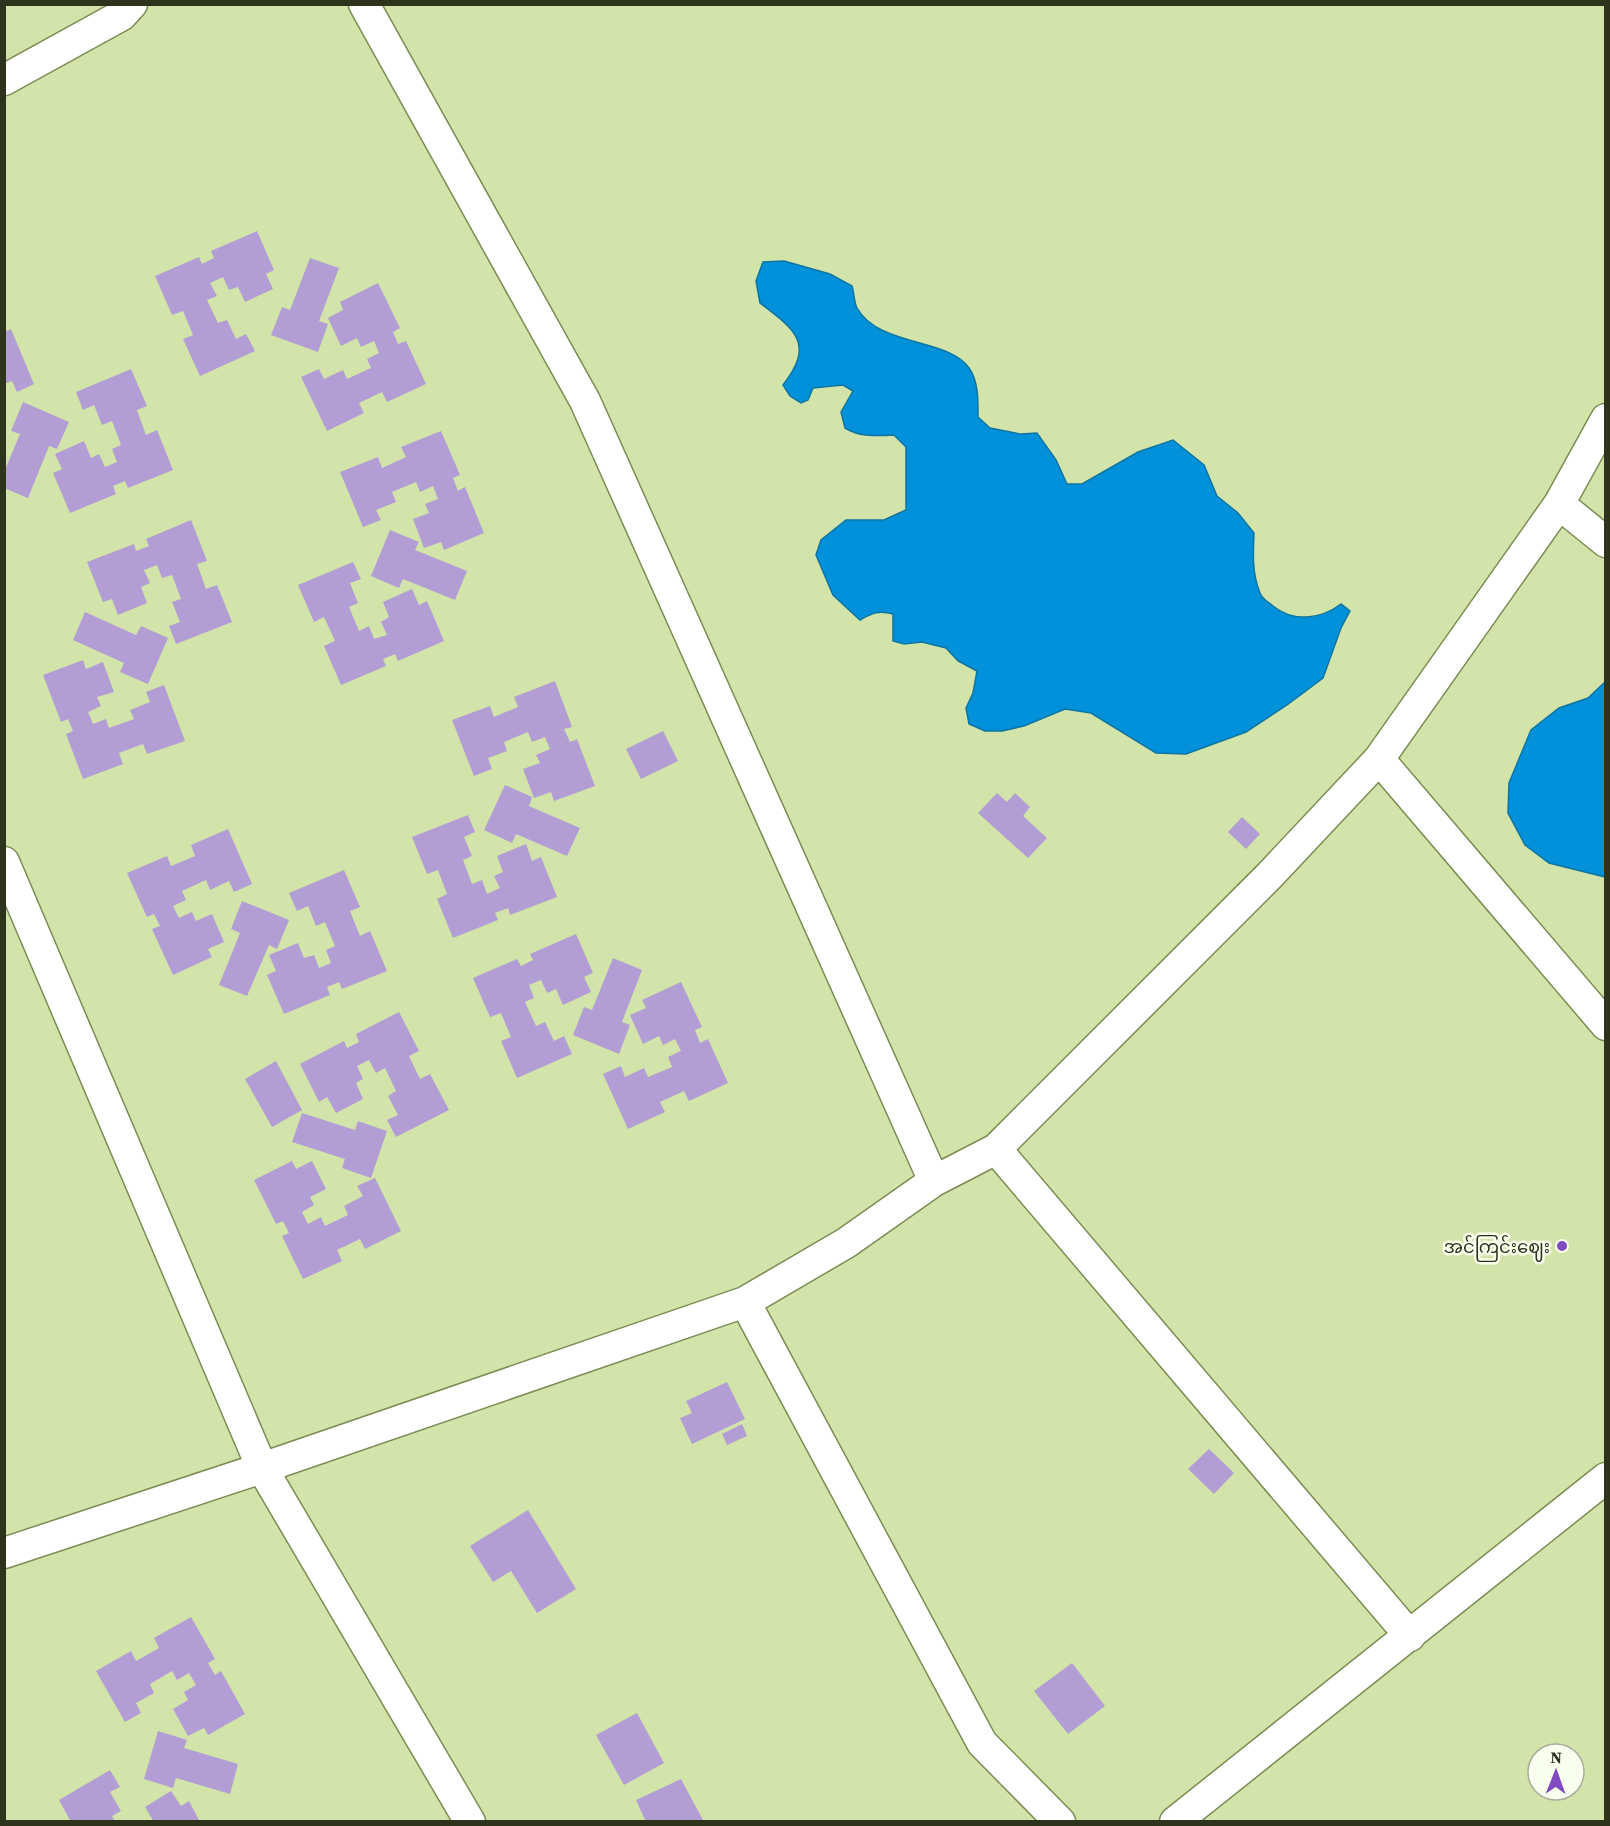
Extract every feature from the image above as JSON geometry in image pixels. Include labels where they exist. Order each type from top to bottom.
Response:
[{"type":"street","points":[[4,80],[122,15],[132,4]]},
{"type":"street","points":[[364,4],[585,401],[934,1181]]},
{"type":"street","points":[[4,1553],[262,1468],[745,1302],[846,1243],[934,1181],[996,1149],[1270,875],[1379,759],[1559,504],[1605,419]]},
{"type":"street","points":[[1559,504],[1605,542]]},
{"type":"street","points":[[1379,759],[1605,1025]]},
{"type":"street","points":[[4,862],[262,1468],[471,1821]]},
{"type":"street","points":[[996,1149],[1410,1636]]},
{"type":"street","points":[[745,1302],[982,1743],[1060,1821]]},
{"type":"street","points":[[1175,1821],[1410,1636],[1605,1478]]},
{"type":"water","points":[[784,261],[830,274],[852,286],[857,308],[867,321],[881,330],[946,351],[959,358],[969,368],[975,379],[978,417],[990,428],[1020,434],[1037,433],[1056,460],[1067,484],[1082,484],[1138,452],[1173,440],[1204,465],[1217,496],[1238,513],[1254,533],[1254,571],[1257,586],[1264,599],[1281,611],[1298,617],[1316,616],[1341,604],[1350,611],[1341,628],[1323,678],[1246,732],[1186,754],[1156,753],[1091,713],[1065,709],[1024,726],[1002,731],[985,731],[969,724],[966,708],[973,693],[977,671],[958,661],[946,648],[922,642],[904,644],[893,641],[893,614],[876,613],[860,620],[833,595],[816,555],[821,540],[846,520],[884,520],[906,510],[906,447],[894,435],[875,436],[845,428],[841,412],[853,391],[843,385],[813,388],[808,400],[801,403],[790,396],[783,385],[798,359],[797,339],[783,321],[760,303],[756,281],[763,262]]},
{"type":"water","points":[[1605,682],[1605,877],[1549,863],[1525,845],[1508,813],[1509,783],[1531,730],[1559,708],[1588,698]]},
{"type":"building","points":[[257,231],[274,270],[266,274],[273,289],[245,302],[238,287],[229,290],[223,277],[210,283],[217,296],[207,300],[218,323],[227,320],[236,339],[246,334],[255,351],[200,376],[183,339],[193,335],[183,311],[172,315],[155,276],[199,257],[202,264],[214,258],[211,251]]},
{"type":"building","points":[[310,258],[339,268],[319,321],[328,324],[318,352],[271,335],[282,307],[290,310]]},
{"type":"building","points":[[378,283],[400,328],[393,332],[398,344],[406,341],[426,384],[387,402],[382,392],[359,403],[364,413],[327,431],[301,377],[319,369],[324,379],[343,370],[347,379],[371,368],[367,359],[379,353],[374,341],[361,347],[357,338],[341,346],[328,318],[343,310],[340,302]]},
{"type":"building","points":[[11,329],[34,384],[17,392],[12,381],[4,384],[4,332]]},
{"type":"building","points":[[131,369],[147,406],[137,410],[146,435],[157,430],[173,470],[128,488],[125,481],[113,486],[116,494],[70,513],[53,473],[62,469],[55,454],[84,441],[91,458],[99,454],[105,467],[117,462],[112,449],[121,445],[112,421],[102,425],[94,405],[83,410],[76,392]]},
{"type":"building","points":[[23,402],[69,422],[57,449],[49,446],[28,498],[4,488],[4,472],[20,434],[11,431]]},
{"type":"building","points":[[441,431],[460,475],[453,478],[458,491],[465,487],[484,533],[444,550],[441,542],[424,548],[413,519],[429,513],[425,504],[438,499],[433,486],[420,492],[416,482],[392,492],[396,502],[376,510],[381,520],[363,527],[340,472],[378,457],[382,468],[406,457],[401,447]]},
{"type":"building","points":[[191,520],[207,561],[197,564],[206,589],[217,585],[232,622],[176,644],[169,626],[180,622],[172,602],[181,599],[172,575],[162,578],[157,565],[144,570],[150,583],[141,587],[147,603],[118,615],[112,599],[103,602],[87,562],[134,544],[136,551],[149,546],[146,539]]},
{"type":"building","points":[[390,530],[419,542],[415,550],[467,571],[455,600],[403,579],[399,588],[371,576]]},
{"type":"building","points":[[353,562],[361,579],[350,583],[358,603],[349,607],[359,631],[369,626],[374,639],[387,635],[381,622],[389,617],[383,602],[412,589],[419,605],[427,601],[444,641],[398,661],[395,654],[383,659],[386,666],[341,685],[324,646],[335,641],[324,617],[314,622],[298,585]]},
{"type":"building","points":[[85,612],[136,635],[141,626],[168,638],[148,684],[120,672],[124,663],[73,640]]},
{"type":"building","points":[[83,660],[86,669],[103,662],[114,692],[97,697],[101,706],[88,712],[93,724],[106,719],[109,728],[134,719],[130,710],[150,702],[146,692],[164,685],[185,741],[147,754],[143,744],[119,753],[123,764],[83,779],[66,734],[73,731],[68,719],[61,722],[43,675]]},
{"type":"building","points":[[555,681],[572,727],[564,729],[570,742],[577,739],[595,786],[554,801],[551,792],[534,798],[523,769],[540,763],[536,755],[550,749],[545,737],[532,742],[528,732],[504,742],[507,751],[488,758],[492,769],[474,776],[452,720],[490,706],[494,717],[518,707],[514,697]]},
{"type":"building","points":[[663,731],[678,761],[641,779],[626,749]]},
{"type":"building","points":[[505,785],[532,797],[529,806],[580,828],[567,856],[516,834],[512,843],[484,830]]},
{"type":"building","points":[[997,793],[1007,802],[1015,793],[1030,807],[1023,816],[1047,838],[1028,858],[978,813]]},
{"type":"building","points":[[468,815],[475,832],[464,837],[472,856],[463,860],[472,884],[482,880],[487,894],[500,888],[494,876],[503,872],[497,856],[526,844],[532,861],[541,857],[557,897],[510,915],[508,908],[495,913],[498,920],[453,938],[437,899],[447,894],[438,870],[427,874],[412,837]]},
{"type":"building","points":[[1242,817],[1260,834],[1246,849],[1228,832]]},
{"type":"building","points":[[228,829],[252,884],[234,892],[229,881],[210,890],[206,880],[182,891],[186,900],[173,906],[179,918],[192,912],[196,921],[212,914],[224,942],[208,949],[212,957],[173,975],[152,929],[160,926],[154,914],[147,917],[127,873],[167,856],[171,866],[195,856],[191,845]]},
{"type":"building","points":[[344,870],[360,907],[350,911],[360,936],[370,931],[387,971],[342,989],[339,982],[327,987],[330,995],[284,1014],[267,975],[276,971],[269,955],[298,943],[304,958],[314,955],[319,968],[331,963],[326,950],[335,946],[325,922],[316,926],[308,906],[297,911],[289,893]]},
{"type":"building","points":[[242,901],[289,920],[277,949],[269,945],[247,996],[219,985],[240,933],[231,929]]},
{"type":"building","points":[[576,934],[593,973],[584,977],[591,992],[563,1005],[556,989],[547,993],[541,980],[529,985],[534,998],[525,1002],[536,1026],[545,1022],[554,1041],[564,1036],[572,1054],[517,1078],[501,1041],[511,1037],[501,1013],[490,1017],[473,978],[517,959],[521,966],[533,960],[530,954]]},
{"type":"building","points":[[613,958],[642,970],[622,1022],[630,1025],[619,1054],[573,1035],[584,1007],[592,1010]]},
{"type":"building","points":[[681,982],[702,1027],[695,1030],[700,1043],[708,1039],[728,1083],[689,1101],[684,1091],[660,1102],[665,1112],[628,1129],[603,1074],[621,1066],[625,1077],[644,1068],[648,1077],[672,1067],[668,1057],[681,1051],[675,1039],[663,1045],[659,1036],[643,1044],[630,1015],[646,1008],[642,1000]]},
{"type":"building","points":[[399,1012],[419,1051],[409,1056],[420,1079],[430,1074],[449,1110],[396,1137],[387,1120],[398,1115],[388,1096],[396,1091],[385,1068],[376,1073],[369,1060],[357,1066],[363,1079],[356,1083],[363,1099],[336,1113],[327,1097],[319,1102],[300,1064],[344,1041],[347,1048],[359,1042],[356,1034]]},
{"type":"building","points":[[276,1061],[302,1110],[272,1127],[245,1079]]},
{"type":"building","points":[[302,1113],[355,1130],[358,1121],[387,1131],[371,1178],[342,1168],[345,1159],[292,1142]]},
{"type":"building","points":[[292,1161],[296,1169],[312,1161],[326,1189],[310,1197],[314,1205],[302,1212],[308,1224],[321,1217],[325,1226],[348,1215],[344,1206],[363,1196],[357,1186],[375,1178],[401,1231],[365,1249],[360,1239],[337,1250],[342,1261],[303,1279],[282,1236],[289,1233],[283,1221],[276,1224],[254,1180]]},
{"type":"building","points":[[727,1382],[745,1419],[692,1444],[680,1418],[692,1413],[686,1401]]},
{"type":"building","points":[[742,1424],[747,1436],[727,1445],[722,1434]]},
{"type":"building","points":[[1209,1449],[1234,1473],[1214,1494],[1188,1469]]},
{"type":"building","points":[[528,1510],[576,1589],[537,1613],[511,1571],[493,1582],[470,1546]]},
{"type":"building","points":[[191,1617],[215,1659],[208,1663],[215,1675],[221,1671],[245,1714],[208,1735],[204,1728],[188,1736],[173,1709],[188,1700],[184,1692],[196,1685],[189,1673],[177,1680],[172,1671],[150,1684],[154,1693],[136,1703],[141,1713],[125,1722],[96,1671],[131,1651],[136,1661],[159,1648],[154,1638]]},
{"type":"building","points":[[1072,1663],[1105,1706],[1068,1734],[1034,1691]]},
{"type":"building","points":[[637,1713],[664,1763],[624,1785],[596,1735]]},
{"type":"building","points":[[158,1731],[187,1740],[184,1748],[238,1764],[230,1794],[176,1778],[173,1788],[144,1779]]},
{"type":"building","points":[[110,1770],[120,1787],[110,1792],[121,1811],[112,1816],[115,1822],[71,1822],[59,1800]]},
{"type":"building","points":[[681,1779],[704,1822],[646,1822],[636,1800]]},
{"type":"building","points":[[171,1791],[181,1806],[189,1801],[200,1822],[154,1822],[145,1807]]},
{"type":"place","name":"အင်ကြင်းဈေး","points":[[1562,1246]]}]
